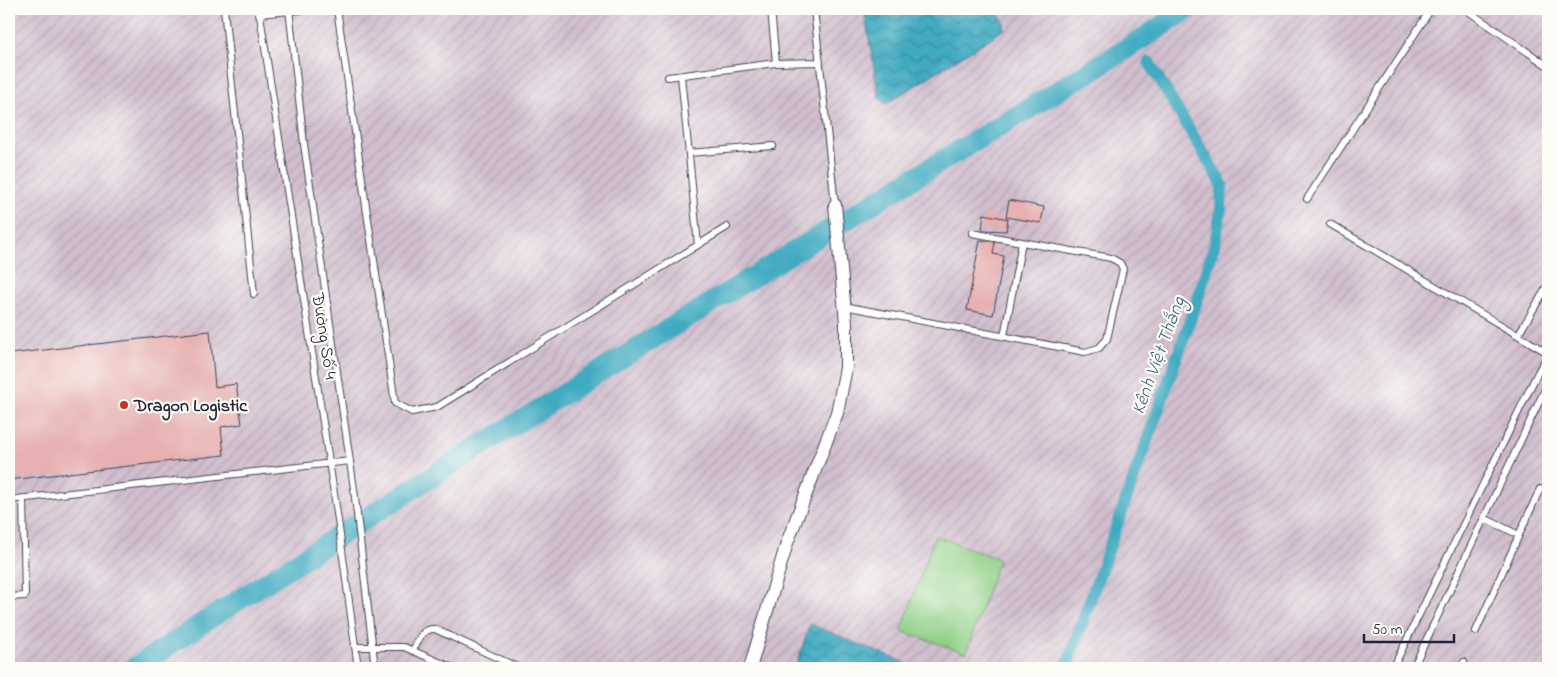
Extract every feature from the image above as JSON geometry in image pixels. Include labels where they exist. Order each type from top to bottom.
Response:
[{"type":"street","points":[[750,668],[787,543],[837,413],[846,368],[844,306],[835,205]]},
{"type":"lane","points":[[224,9],[254,294]]},
{"type":"lane","points":[[259,12],[310,9]]},
{"type":"lane","points":[[337,9],[396,403],[412,412],[437,407],[727,227]]},
{"type":"lane","points":[[771,9],[776,63]]},
{"type":"lane","points":[[814,9],[835,205]]},
{"type":"lane","points":[[1307,199],[1430,9]]},
{"type":"lane","points":[[1465,9],[1548,66]]},
{"type":"lane","points":[[289,10],[304,144],[350,461],[375,668]]},
{"type":"lane","name":"Đường Số 4","points":[[259,12],[337,513],[358,668]]},
{"type":"lane","points":[[668,77],[776,63],[820,62]]},
{"type":"lane","points":[[681,76],[698,245]]},
{"type":"lane","points":[[689,153],[773,146]]},
{"type":"lane","points":[[1330,224],[1518,335],[1548,355],[1393,668]]},
{"type":"lane","points":[[844,306],[1085,352],[1098,348],[1107,339],[1123,269],[1120,263],[1111,258],[972,233]]},
{"type":"lane","points":[[1004,336],[1022,242]]},
{"type":"lane","points":[[1518,335],[1548,285]]},
{"type":"lane","points":[[1413,668],[1548,383]]},
{"type":"lane","points":[[9,500],[350,461]]},
{"type":"lane","points":[[1476,631],[1540,489]]},
{"type":"lane","points":[[9,597],[25,596],[23,498]]},
{"type":"lane","points":[[1484,518],[1520,535]]},
{"type":"lane","points":[[413,650],[423,632],[430,628],[519,668]]},
{"type":"lane","points":[[355,646],[392,645],[413,650],[453,668]]},
{"type":"shaded area","points":[[9,9],[1548,9],[1548,668],[9,668]]},
{"type":"green space","points":[[935,536],[999,559],[966,653],[901,631]]},
{"type":"water","points":[[864,9],[994,9],[1003,20],[1005,29],[886,104],[879,98]]},
{"type":"water","points":[[810,624],[917,668],[795,668]]},
{"type":"building","points":[[1009,200],[1044,207],[1041,223],[1006,217]]},
{"type":"building","points":[[984,214],[1008,219],[1006,231],[982,230]]},
{"type":"building","points":[[980,240],[995,242],[993,254],[1004,256],[993,315],[967,310]]},
{"type":"building","name":"Dragon Logistic","points":[[210,331],[215,387],[236,384],[242,424],[221,427],[224,455],[9,480],[9,354]]},
{"type":"waterway","points":[[134,668],[513,426],[1188,9]]},
{"type":"waterway","name":"Kênh Việt Thắng","points":[[1066,668],[1197,301],[1215,243],[1221,209],[1222,184],[1149,62]]},
{"type":"place","name":"Dragon Logistic","points":[[124,405]]}]
